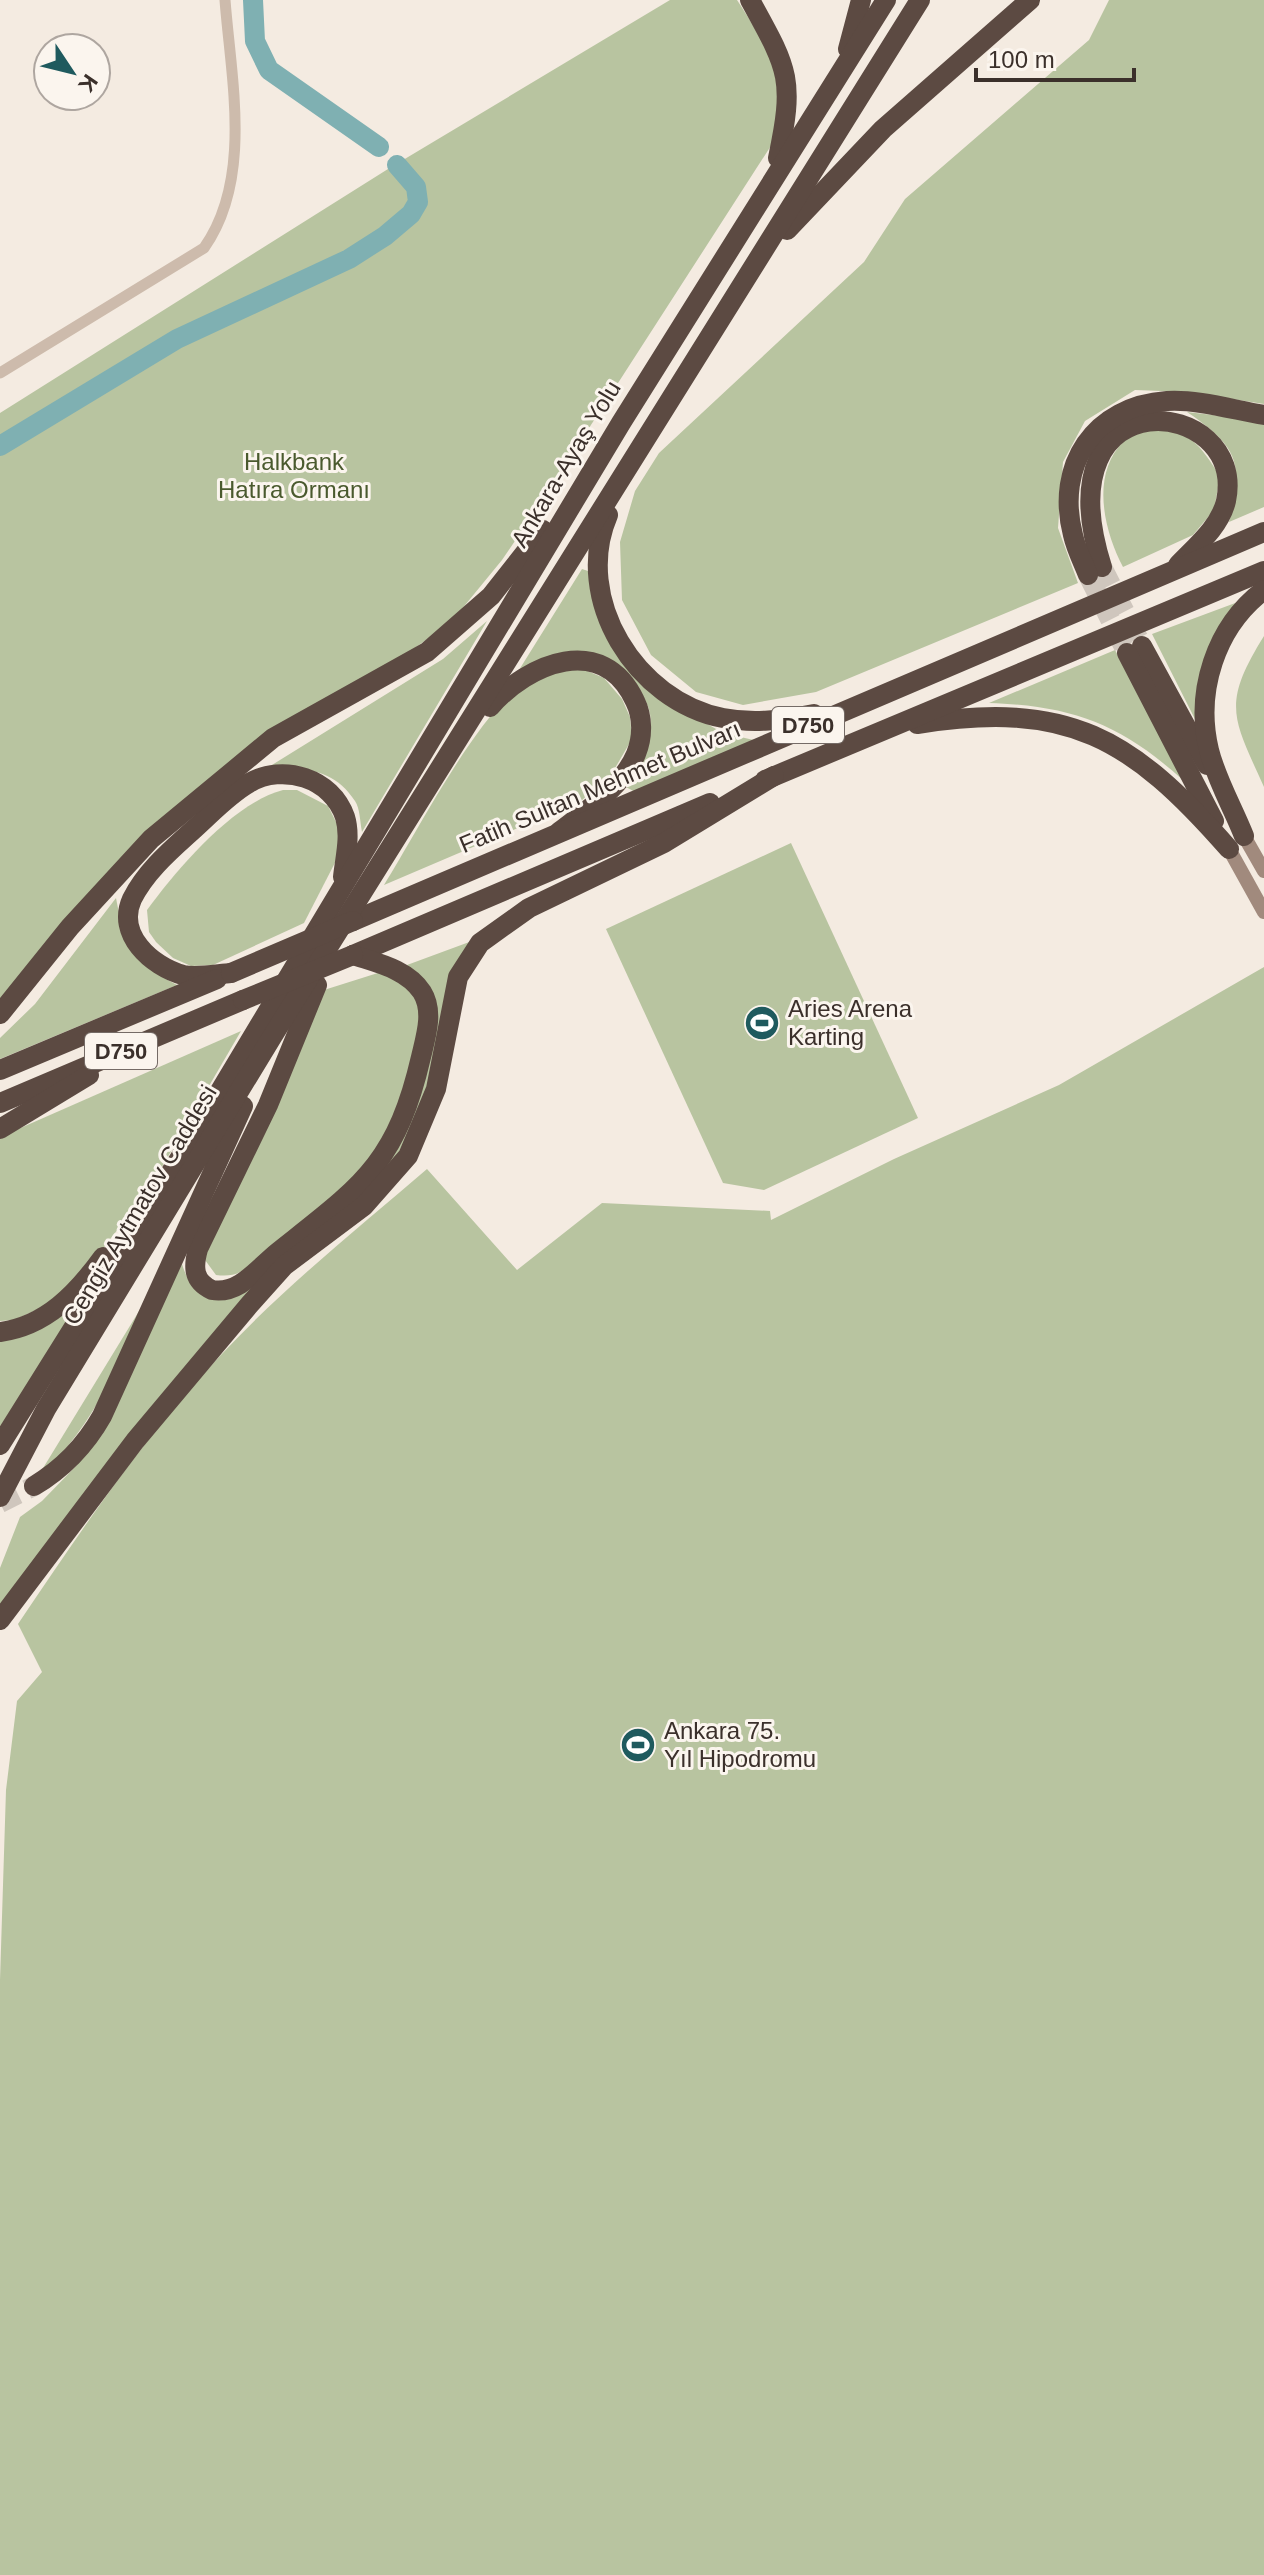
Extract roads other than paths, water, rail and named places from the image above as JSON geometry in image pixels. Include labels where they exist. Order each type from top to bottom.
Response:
[{"type":"highway","points":[[750,0],[783,60],[788,84],[787,115],[775,172]]},
{"type":"highway","name":"Ankara-Ayaş Yolu","points":[[298,959],[621,423],[775,172],[886,0]]},
{"type":"highway","points":[[353,955],[411,979],[428,1005],[427,1034],[403,1122],[373,1170],[356,1190],[237,1286],[212,1290],[199,1281],[195,1273],[198,1249],[268,1105],[333,945],[630,468],[740,284],[872,81],[920,0]]},
{"type":"highway","points":[[740,284],[816,197],[883,129],[1030,0]]},
{"type":"highway","points":[[843,68],[860,3]]},
{"type":"highway","points":[[1173,571],[1218,521],[1226,501],[1221,460],[1211,442],[1191,428],[1169,420],[1146,421],[1125,429],[1108,442],[1097,459],[1091,480],[1090,522],[1095,571],[1072,534],[1073,471],[1081,448],[1100,425],[1125,409],[1170,401],[1264,415]]},
{"type":"highway","points":[[0,1014],[70,927],[130,862],[243,760],[303,719],[427,652],[491,596],[621,423]]},
{"type":"highway","points":[[630,468],[606,520],[597,571],[611,626],[623,650],[644,674],[693,708],[735,720],[788,719],[857,705]]},
{"type":"highway","name":"Fatih Sultan Mehmet Bulvarı","points":[[0,1070],[1264,532]]},
{"type":"highway","name":"D750","points":[[0,1103],[1264,571]]},
{"type":"highway","points":[[1236,842],[1209,752],[1204,702],[1216,653],[1227,631],[1243,609],[1264,590]]},
{"type":"highway","points":[[1135,650],[1236,842]]},
{"type":"highway","points":[[333,945],[487,711],[504,691],[533,671],[582,660],[610,671],[631,692],[642,724],[640,741],[623,774],[596,803],[559,832]]},
{"type":"highway","points":[[882,730],[991,716],[1064,723],[1126,752],[1236,842]]},
{"type":"highway","points":[[231,973],[186,976],[161,967],[144,954],[134,940],[128,920],[131,901],[145,877],[235,792],[267,775],[283,773],[313,780],[339,803],[346,819],[343,883]]},
{"type":"highway","points":[[0,1620],[135,1441],[230,1326],[284,1266],[364,1206],[408,1156],[436,1089],[458,977],[480,943],[529,908],[664,843],[774,776]]},
{"type":"highway","name":"Cengiz Aytmatov Caddesi","points":[[0,1497],[46,1409],[272,1037],[333,945]]},
{"type":"highway","name":"Cengiz Aytmatov Caddesi","points":[[0,1445],[181,1156],[298,959]]},
{"type":"highway","points":[[34,1486],[65,1464],[102,1416],[197,1212],[272,1037]]},
{"type":"highway","points":[[0,1129],[26,1116],[132,1047]]},
{"type":"highway","points":[[0,1332],[20,1328],[60,1306],[94,1269],[181,1156]]},
{"type":"main road","points":[[1236,842],[1264,871]]},
{"type":"main road","points":[[1236,842],[1264,912]]},
{"type":"street","points":[[0,373],[204,248],[217,230],[231,189],[235,119],[225,0]]},
{"type":"waterway","points":[[253,0],[255,41],[269,70],[379,147]]},
{"type":"waterway","points":[[0,446],[177,339],[349,259],[385,236],[411,214],[418,202],[416,187],[397,165]]},
{"type":"tunnel","points":[[1102,567],[1142,646]]},
{"type":"tunnel","points":[[1088,575],[1127,653]]},
{"type":"tunnel","points":[[0,1503],[34,1486]]},
{"type":"place","name":"Aries Arena Karting","points":[[762,1023]]},
{"type":"place","name":"Ankara 75. Yıl Hipodromu","points":[[638,1745]]},
{"type":"park label","name":"Halkbank Hatıra Ormanı","points":[[294,476]]}]
